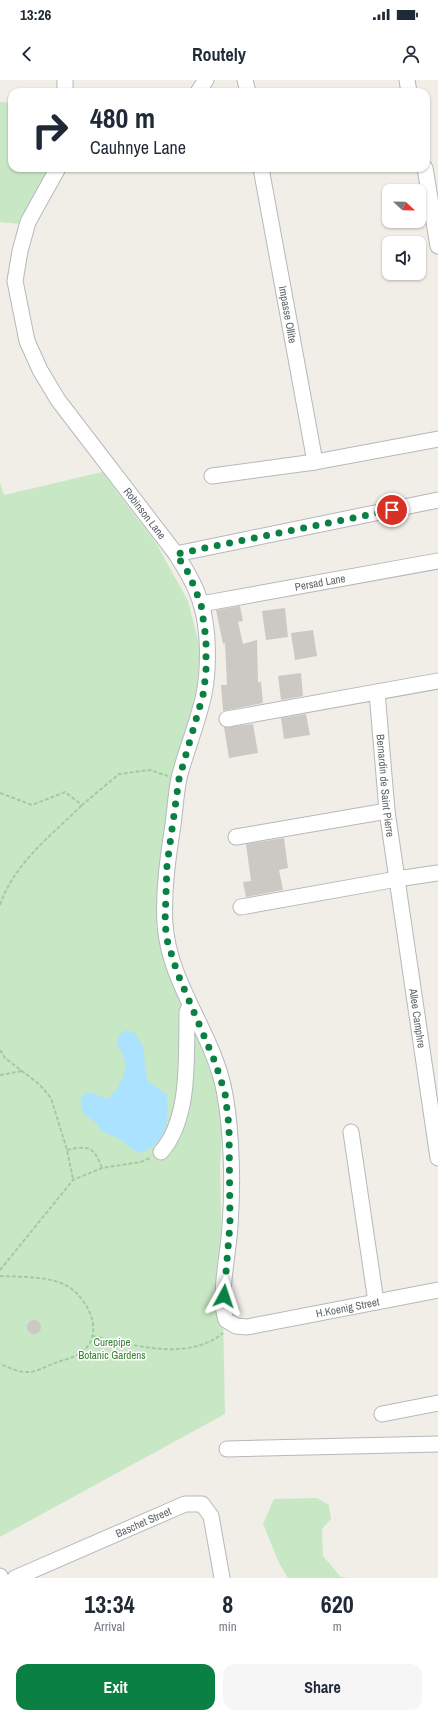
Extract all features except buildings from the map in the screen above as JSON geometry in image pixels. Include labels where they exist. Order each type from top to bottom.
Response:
[{"type":"street","name":"Robinson Lane","points":[[56,172],[28,222],[20,251],[15,281],[27,341],[40,370],[58,400],[176,554],[189,574],[201,604],[206,639],[206,673],[203,695],[179,779],[167,865],[165,923],[167,940],[177,972],[215,1062],[225,1093],[229,1133],[230,1224],[224,1314],[226,1320],[231,1324]]},
{"type":"street","name":"Impasse Ollite","points":[[262,172],[315,462]]},
{"type":"street","points":[[426,172],[434,199],[438,246]]},
{"type":"street","points":[[212,476],[315,462],[438,439]]},
{"type":"street","points":[[176,554],[438,500]]},
{"type":"street","name":"Persad Lane","points":[[201,604],[438,561]]},
{"type":"street","points":[[227,719],[438,681]]},
{"type":"street","name":"Bernardin de Saint Pierre","points":[[377,692],[387,811],[397,878]]},
{"type":"street","points":[[236,837],[387,811]]},
{"type":"street","points":[[241,907],[397,878],[438,873]]},
{"type":"street","name":"Allee Camphre","points":[[397,878],[438,1154]]},
{"type":"street","points":[[161,1152],[175,1132],[180,1115],[184,1085],[187,1012],[190,1005]]},
{"type":"street","points":[[351,1132],[376,1302]]},
{"type":"street","name":"H.Koenig Street","points":[[231,1324],[236,1326],[257,1326],[438,1290]]},
{"type":"street","points":[[382,1414],[438,1403]]},
{"type":"street","points":[[227,1448],[438,1444]]},
{"type":"street","name":"Baschet Street","points":[[15,1578],[185,1504],[202,1504],[211,1516],[222,1578]]},
{"type":"path","points":[[0,905],[4,892],[19,868],[82,805],[119,774],[150,770],[179,779]]},
{"type":"path","points":[[0,793],[32,805],[65,792],[82,805]]},
{"type":"path","points":[[0,1050],[5,1058],[39,1084],[51,1098],[67,1150],[73,1180]]},
{"type":"path","points":[[0,1075],[22,1071]]},
{"type":"path","points":[[67,1150],[82,1146],[88,1148],[96,1154],[102,1168]]},
{"type":"path","points":[[0,1270],[73,1180],[102,1168],[141,1162],[161,1152]]},
{"type":"path","points":[[0,1276],[40,1278],[58,1282],[73,1289],[83,1299],[91,1313],[94,1325],[93,1336],[86,1348],[77,1355],[28,1373],[19,1372],[0,1364]]},
{"type":"path","points":[[93,1336],[145,1347],[194,1347],[216,1338],[231,1324]]},
{"type":"green space","points":[[0,102],[8,103],[8,172],[51,172],[20,224],[0,222]]},
{"type":"green space","name":"Curepipe Botanic Gardens","points":[[102,472],[156,543],[188,601],[200,648],[196,698],[173,788],[156,926],[218,1092],[223,1126],[220,1164],[225,1414],[0,1537],[0,482],[4,495]]},
{"type":"green space","points":[[317,1498],[329,1505],[331,1519],[322,1529],[323,1556],[341,1577],[349,1578],[288,1578],[279,1563],[263,1524],[274,1499]]},
{"type":"water","points":[[126,1030],[135,1033],[143,1047],[147,1080],[167,1095],[167,1122],[162,1136],[157,1143],[141,1153],[133,1150],[120,1139],[101,1131],[94,1121],[84,1114],[81,1105],[81,1097],[88,1092],[108,1099],[122,1081],[125,1066],[122,1052],[117,1045],[119,1035]]},
{"type":"route","points":[[224,1296],[230,1224],[229,1126],[225,1093],[215,1062],[177,972],[167,940],[165,923],[167,865],[179,779],[203,695],[206,673],[206,639],[201,604],[189,574],[176,554],[392,510]]}]
